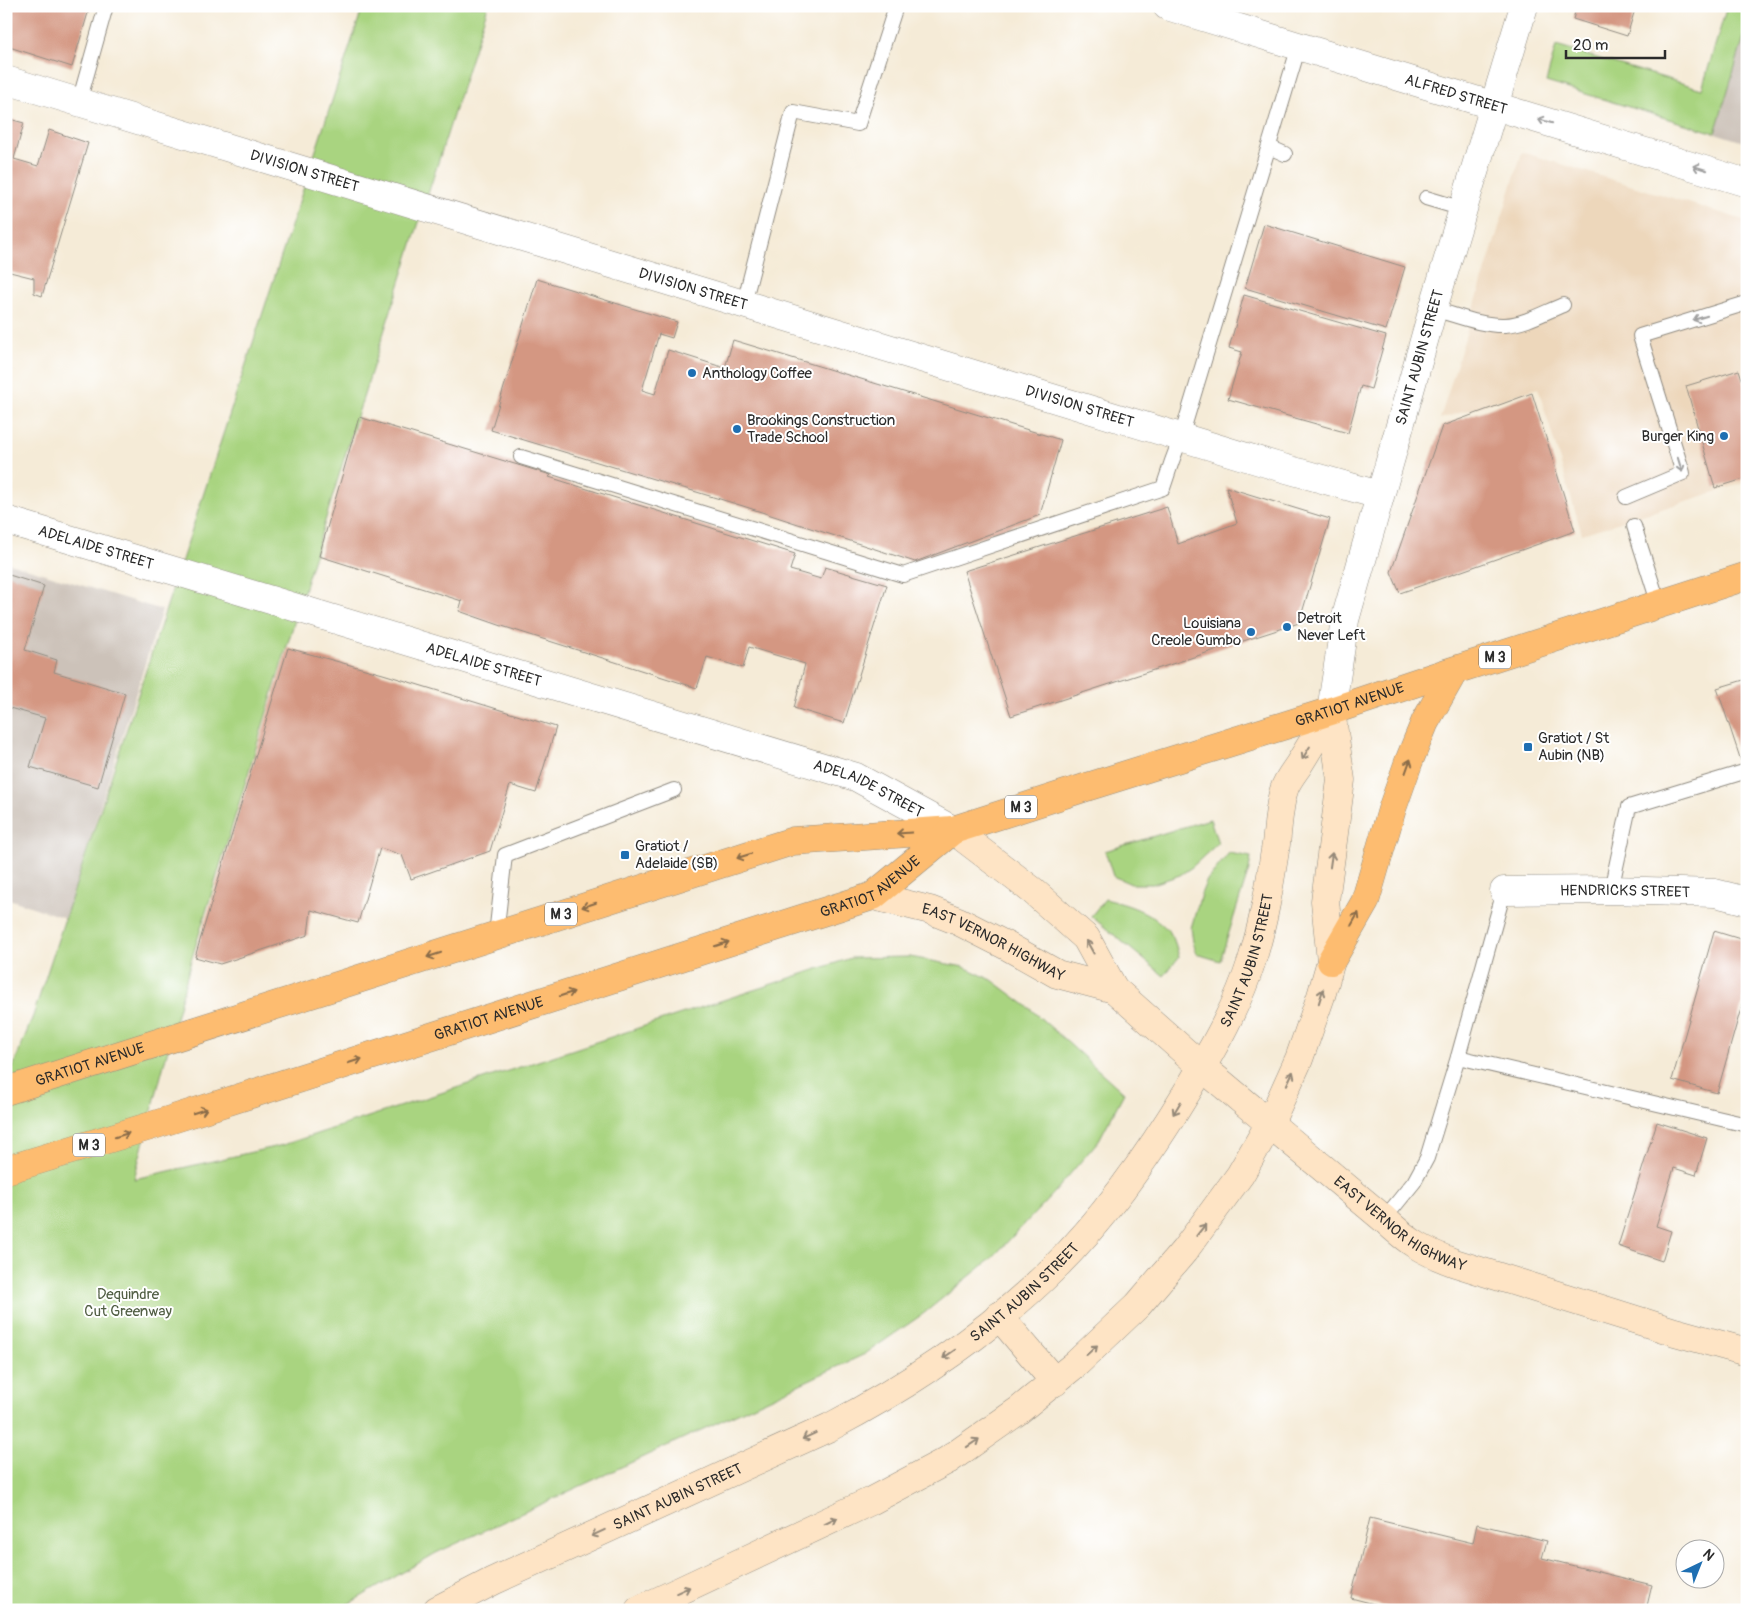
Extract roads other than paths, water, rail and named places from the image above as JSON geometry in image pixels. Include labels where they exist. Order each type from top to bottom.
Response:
[{"type":"main road","name":"GRATIOT AVENUE","points":[[6,1091],[793,841],[953,830],[1331,712],[1747,576]]},
{"type":"main road","points":[[1331,961],[1365,902],[1392,809],[1409,760],[1425,722],[1454,671]]},
{"type":"main road","name":"SAINT AUBIN STREET","points":[[639,1610],[871,1502],[940,1465],[984,1436],[1055,1382],[1103,1340],[1138,1305],[1208,1221],[1240,1175],[1270,1123],[1300,1058],[1331,961],[1326,900],[1341,780],[1331,712]]},
{"type":"main road","name":"SAINT AUBIN STREET","points":[[437,1610],[493,1581],[830,1427],[861,1411],[899,1389],[969,1340],[1052,1270],[1103,1212],[1150,1150],[1202,1066],[1236,1004],[1252,960],[1266,902],[1284,789],[1331,712]]},
{"type":"main road","name":"GRATIOT AVENUE","points":[[16,1167],[154,1125],[873,896],[953,830]]},
{"type":"main road","name":"EAST VERNOR HIGHWAY","points":[[953,830],[1033,891],[1086,938],[1114,989],[1202,1066],[1384,1219],[1402,1237],[1425,1252],[1455,1264],[1675,1332],[1747,1352]]},
{"type":"main road","name":"EAST VERNOR HIGHWAY","points":[[873,896],[930,910],[999,941],[1057,974],[1114,989]]},
{"type":"main road","points":[[999,1316],[1055,1382]]},
{"type":"street","name":"ALFRED STREET","points":[[1167,6],[1747,183]]},
{"type":"street","name":"SAINT AUBIN STREET","points":[[1331,712],[1345,620],[1433,309],[1524,6]]},
{"type":"street","name":"DIVISION STREET","points":[[6,80],[1182,437],[1380,495]]},
{"type":"street","name":"ADELAIDE STREET","points":[[6,520],[856,777],[953,830]]},
{"type":"street","name":"HENDRICKS STREET","points":[[1504,891],[1611,890],[1715,893],[1747,901]]},
{"type":"lane","points":[[79,102],[106,6]]},
{"type":"lane","points":[[744,303],[793,112],[858,124],[896,6]]},
{"type":"lane","points":[[521,457],[903,575],[1163,488],[1182,437],[1299,46]]},
{"type":"lane","points":[[1269,147],[1285,154]]},
{"type":"lane","points":[[1426,198],[1463,209]]},
{"type":"lane","points":[[1626,497],[1683,473],[1640,336],[1747,303]]},
{"type":"lane","points":[[1433,309],[1488,324],[1505,325],[1522,322],[1563,305]]},
{"type":"lane","points":[[1634,526],[1659,604]]},
{"type":"lane","points":[[1611,890],[1629,807],[1747,771]]},
{"type":"lane","points":[[496,935],[505,855],[674,790]]},
{"type":"lane","points":[[1384,1219],[1414,1182],[1427,1158],[1458,1058],[1504,891]]},
{"type":"lane","points":[[1458,1058],[1747,1125]]},
{"type":"place","name":"Anthology Coffee","points":[[692,373]]},
{"type":"place","name":"Brookings Construction Trade School","points":[[737,429]]},
{"type":"place","name":"Burger King","points":[[1724,436]]},
{"type":"place","name":"Detroit Never Left","points":[[1287,627]]},
{"type":"place","name":"Louisiana Creole Gumbo","points":[[1251,632]]},
{"type":"place","name":"Gratiot / St Aubin (NB)","points":[[1528,747]]},
{"type":"place","name":"Gratiot / Adelaide (SB)","points":[[625,855]]},
{"type":"park label","name":"Dequindre Cut Greenway","points":[[128,1302]]}]
